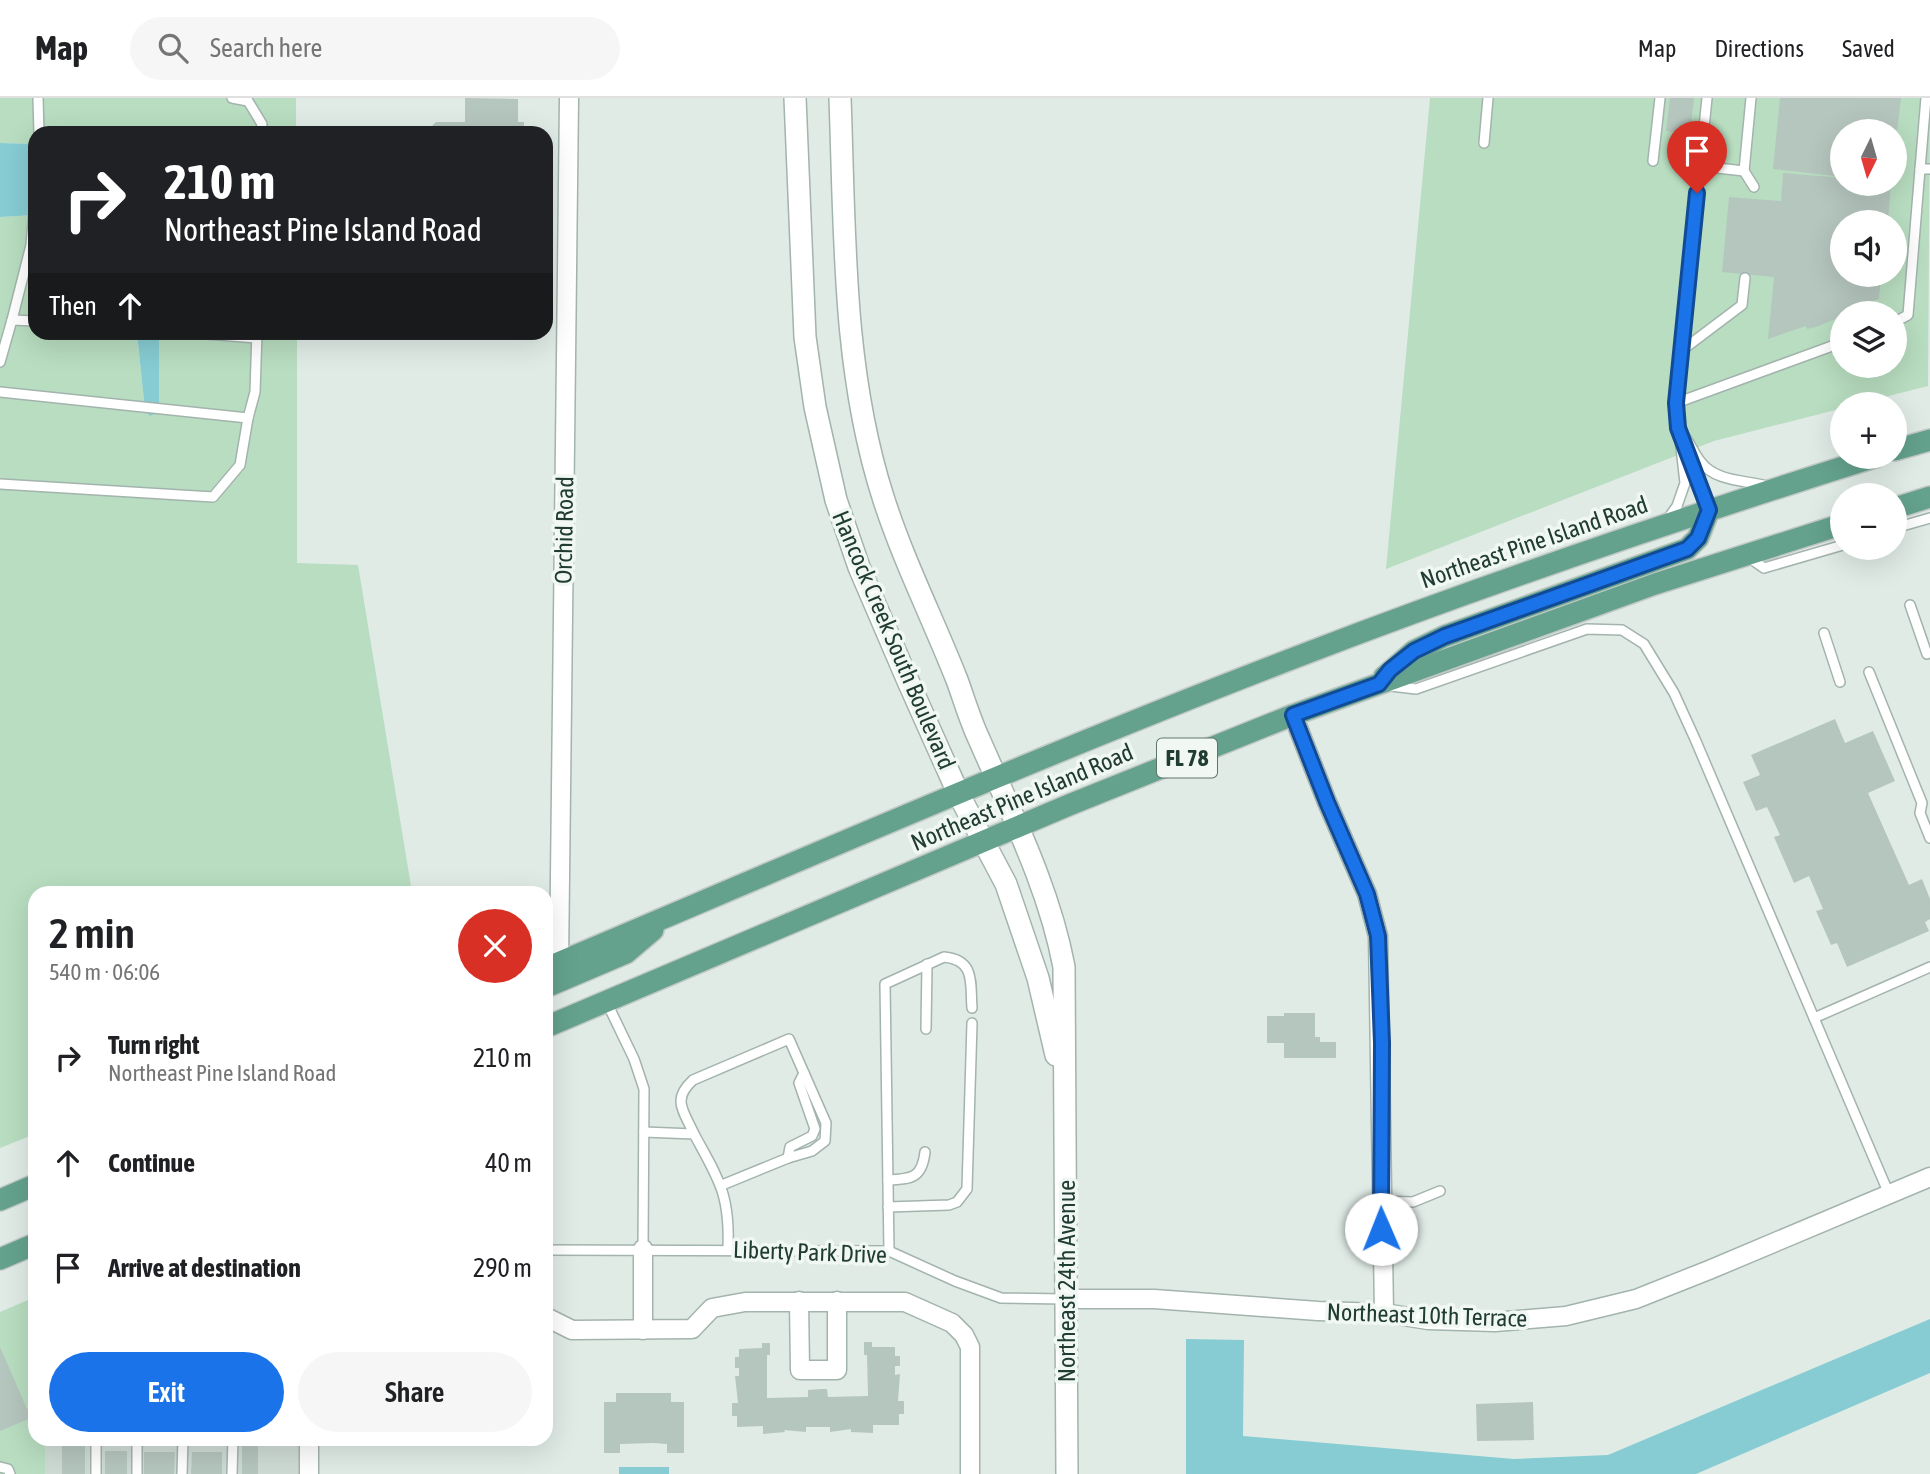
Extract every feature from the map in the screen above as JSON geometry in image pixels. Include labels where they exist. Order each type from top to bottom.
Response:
[{"type":"main road","points":[[1907,447],[1930,440]]},
{"type":"main road","name":"Northeast Pine Island Road","points":[[553,966],[997,778],[1307,652],[1664,524],[1837,469]]},
{"type":"main road","points":[[1907,504],[1930,497]]},
{"type":"main road","points":[[1379,684],[1390,670],[1414,651],[1445,636],[1687,549],[1698,538],[1709,510]]},
{"type":"main road","name":"Northeast Pine Island Road","points":[[553,1024],[983,842],[1293,715],[1655,584],[1830,528]]},
{"type":"main road","name":"Northeast Pine Island Road","points":[[553,984],[625,953],[671,916]]},
{"type":"main road","points":[[0,1200],[28,1188]]},
{"type":"main road","points":[[0,1259],[28,1247]]},
{"type":"street","name":"Orchid Road","points":[[553,915],[569,98]]},
{"type":"street","name":"Hancock Creek South Boulevard","points":[[795,98],[805,337],[815,407],[836,500],[859,567],[959,795],[983,842]]},
{"type":"street","name":"Hancock Creek South Boulevard","points":[[840,98],[847,284],[857,394],[865,427],[884,498],[914,580],[1017,828]]},
{"type":"street","points":[[1293,715],[1367,894],[1378,936],[1382,1043],[1381,1201],[1384,1313]]},
{"type":"street","name":"Northeast 24th Avenue","points":[[1017,828],[1034,866],[1059,941],[1064,981],[1067,1474]]},
{"type":"street","name":"Northeast 24th Avenue","points":[[983,842],[1006,884],[1038,978],[1064,1088]]},
{"type":"street","name":"Northeast 10th Terrace","points":[[1066,1299],[1154,1298],[1318,1311],[1384,1313],[1428,1320],[1495,1322],[1542,1319],[1601,1309],[1636,1299],[1930,1177]]},
{"type":"street","points":[[643,1249],[643,1330]]},
{"type":"street","points":[[799,1301],[800,1370],[838,1370],[837,1301]]},
{"type":"street","points":[[553,1320],[572,1330],[692,1329],[712,1308],[745,1302],[905,1302],[952,1323],[964,1335],[970,1348],[970,1474]]},
{"type":"street","points":[[309,1446],[309,1474]]},
{"type":"lane","points":[[38,98],[38,126]]},
{"type":"lane","points":[[232,98],[248,101],[262,126]]},
{"type":"lane","points":[[1484,143],[1488,98]]},
{"type":"lane","points":[[1653,161],[1660,98]]},
{"type":"lane","points":[[1664,524],[1677,506],[1685,482],[1676,403],[1707,98]]},
{"type":"lane","points":[[1751,98],[1744,170],[1754,187]]},
{"type":"lane","points":[[1907,316],[1925,169],[1926,98]]},
{"type":"lane","points":[[1700,166],[1744,170]]},
{"type":"lane","points":[[0,362],[28,263]]},
{"type":"lane","points":[[1681,351],[1742,305],[1745,278]]},
{"type":"lane","points":[[12,320],[28,321]]},
{"type":"lane","points":[[0,484],[213,497],[240,465],[255,392],[257,340]]},
{"type":"lane","points":[[1676,403],[1830,347]]},
{"type":"lane","points":[[0,392],[248,418]]},
{"type":"lane","points":[[1678,428],[1689,439],[1700,462],[1707,469],[1729,480],[1776,488]]},
{"type":"lane","points":[[1678,428],[1709,510]]},
{"type":"lane","points":[[1907,525],[1930,518]]},
{"type":"lane","points":[[1745,555],[1764,568],[1830,549]]},
{"type":"lane","points":[[1910,605],[1927,654]]},
{"type":"lane","points":[[1379,684],[1416,689],[1587,629],[1622,630],[1644,644],[1674,693],[1695,738],[1889,1194]]},
{"type":"lane","points":[[1824,633],[1840,682]]},
{"type":"lane","points":[[1869,672],[1922,803],[1920,813],[1930,838]]},
{"type":"lane","points":[[889,1251],[885,984],[944,957],[961,961],[970,972],[972,1008]]},
{"type":"lane","points":[[926,1029],[927,964]]},
{"type":"lane","points":[[1814,1018],[1930,967]]},
{"type":"lane","points":[[607,1001],[634,1059],[644,1089],[643,1249]]},
{"type":"lane","points":[[888,1208],[949,1205],[957,1202],[967,1189],[972,1023]]},
{"type":"lane","points":[[722,1185],[812,1151],[825,1141],[826,1123],[789,1039],[693,1080],[682,1090],[679,1102],[722,1185],[727,1207],[728,1249]]},
{"type":"lane","points":[[788,1158],[790,1147],[812,1136],[815,1129],[799,1083],[804,1073]]},
{"type":"lane","points":[[643,1132],[694,1134]]},
{"type":"lane","points":[[888,1180],[915,1176],[920,1172],[925,1152]]},
{"type":"lane","points":[[1381,1201],[1413,1202],[1440,1191]]},
{"type":"lane","name":"Liberty Park Drive","points":[[553,1250],[889,1251],[955,1281],[1001,1298],[1066,1299]]},
{"type":"lane","points":[[96,1446],[96,1474]]},
{"type":"lane","points":[[137,1446],[137,1474]]},
{"type":"lane","points":[[182,1474],[183,1446]]},
{"type":"lane","points":[[232,1474],[233,1446]]},
{"type":"lane","points":[[0,1466],[8,1469],[10,1474]]},
{"type":"shaded area","points":[[45,1446],[318,1446],[317,1474],[45,1474]]},
{"type":"green space","points":[[0,98],[296,98],[296,126],[28,126],[28,144],[0,143]]},
{"type":"green space","points":[[1430,98],[1930,98],[1928,386],[1904,392],[1830,392],[1830,411],[1714,441],[1386,569]]},
{"type":"green space","points":[[28,215],[28,340],[138,340],[145,410],[159,412],[159,340],[297,340],[297,563],[358,565],[411,886],[28,886],[28,1137],[0,1148],[0,217]]},
{"type":"green space","points":[[28,1300],[28,1446],[45,1446],[45,1474],[0,1474],[0,1312]]},
{"type":"water","points":[[0,143],[28,144],[28,215],[0,217]]},
{"type":"water","points":[[138,340],[159,340],[159,412],[150,416],[145,410]]},
{"type":"water","points":[[1930,1319],[1930,1373],[1696,1474],[1186,1474],[1186,1339],[1244,1340],[1243,1436],[1514,1459],[1608,1455]]},
{"type":"water","points":[[619,1467],[669,1467],[669,1474],[619,1474]]},
{"type":"building","points":[[465,98],[518,99],[518,122],[524,122],[524,126],[432,126],[436,122],[465,122]]},
{"type":"building","points":[[1670,98],[1694,98],[1690,134],[1666,131]]},
{"type":"building","points":[[1780,98],[1901,98],[1898,119],[1830,119],[1830,176],[1773,169]]},
{"type":"building","points":[[1783,173],[1830,177],[1830,196],[1890,196],[1889,210],[1830,210],[1830,287],[1880,287],[1879,299],[1830,301],[1830,321],[1768,339],[1774,277],[1722,272],[1729,197],[1781,201]]},
{"type":"building","points":[[1835,719],[1845,743],[1873,731],[1895,781],[1868,793],[1909,885],[1922,879],[1930,899],[1930,919],[1925,922],[1929,931],[1847,967],[1837,943],[1831,945],[1816,911],[1823,909],[1809,876],[1794,883],[1774,837],[1780,835],[1767,807],[1756,811],[1743,782],[1760,775],[1751,755]]},
{"type":"building","points":[[1284,1013],[1315,1013],[1315,1037],[1320,1037],[1320,1042],[1336,1042],[1336,1058],[1284,1058],[1284,1043],[1267,1043],[1267,1016],[1284,1016]]},
{"type":"building","points":[[864,1342],[872,1342],[872,1347],[895,1347],[895,1356],[900,1356],[900,1366],[895,1366],[895,1375],[900,1374],[898,1401],[904,1401],[904,1414],[899,1414],[899,1425],[873,1425],[873,1433],[851,1432],[851,1429],[830,1432],[830,1427],[806,1427],[806,1432],[784,1430],[785,1432],[763,1434],[763,1426],[737,1427],[737,1416],[732,1416],[732,1403],[738,1403],[735,1376],[739,1376],[739,1368],[735,1368],[735,1357],[739,1357],[739,1349],[762,1348],[762,1343],[770,1343],[770,1355],[767,1355],[767,1398],[808,1397],[808,1390],[821,1389],[827,1389],[828,1397],[868,1396]]},
{"type":"building","points":[[0,1347],[28,1411],[28,1419],[0,1431]]},
{"type":"building","points":[[616,1393],[671,1393],[671,1402],[684,1402],[684,1453],[667,1453],[667,1444],[653,1443],[620,1444],[620,1453],[604,1453],[604,1402],[616,1402]]},
{"type":"building","points":[[1533,1402],[1534,1440],[1477,1441],[1476,1404]]},
{"type":"building","points":[[62,1446],[85,1446],[85,1474],[62,1474]]},
{"type":"building","points":[[242,1446],[258,1446],[258,1474],[242,1474]]},
{"type":"building","points":[[105,1451],[127,1451],[127,1474],[105,1474]]},
{"type":"building","points":[[144,1452],[175,1452],[174,1474],[144,1474]]},
{"type":"building","points":[[192,1452],[222,1452],[222,1474],[191,1474]]},
{"type":"route","points":[[1381,1229],[1382,1043],[1378,936],[1367,894],[1293,715],[1379,684],[1390,670],[1414,651],[1445,636],[1667,557],[1687,549],[1698,538],[1709,510],[1678,428],[1676,403],[1697,193]]}]
